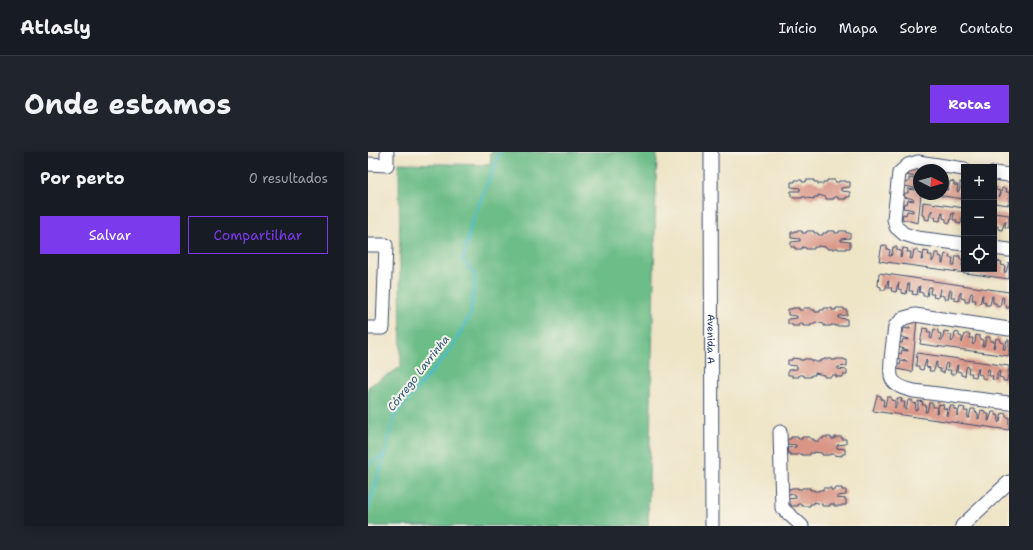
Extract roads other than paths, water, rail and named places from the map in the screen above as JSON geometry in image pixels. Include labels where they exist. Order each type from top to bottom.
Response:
[{"type":"street","points":[[368,164],[387,165],[387,152]]},
{"type":"street","name":"Avenida A","points":[[711,152],[712,526]]},
{"type":"street","points":[[961,169],[918,162],[908,165],[898,173],[894,219],[896,227],[904,234],[917,238],[961,244]]},
{"type":"street","points":[[997,173],[1009,175]]},
{"type":"street","points":[[368,245],[386,245],[384,328],[368,328]]},
{"type":"street","points":[[997,248],[1009,250]]},
{"type":"street","points":[[1009,328],[915,315],[904,318],[896,326],[891,372],[893,380],[901,387],[914,391],[1009,403]]},
{"type":"street","points":[[780,432],[782,508],[802,526]]},
{"type":"street","points":[[962,526],[1009,482]]},
{"type":"waterway","name":"Córrego Lavrinha","points":[[368,464],[385,455],[394,416],[452,348],[471,313],[475,275],[463,260],[472,222],[500,152]]},
{"type":"waterway","points":[[368,510],[385,455]]}]
